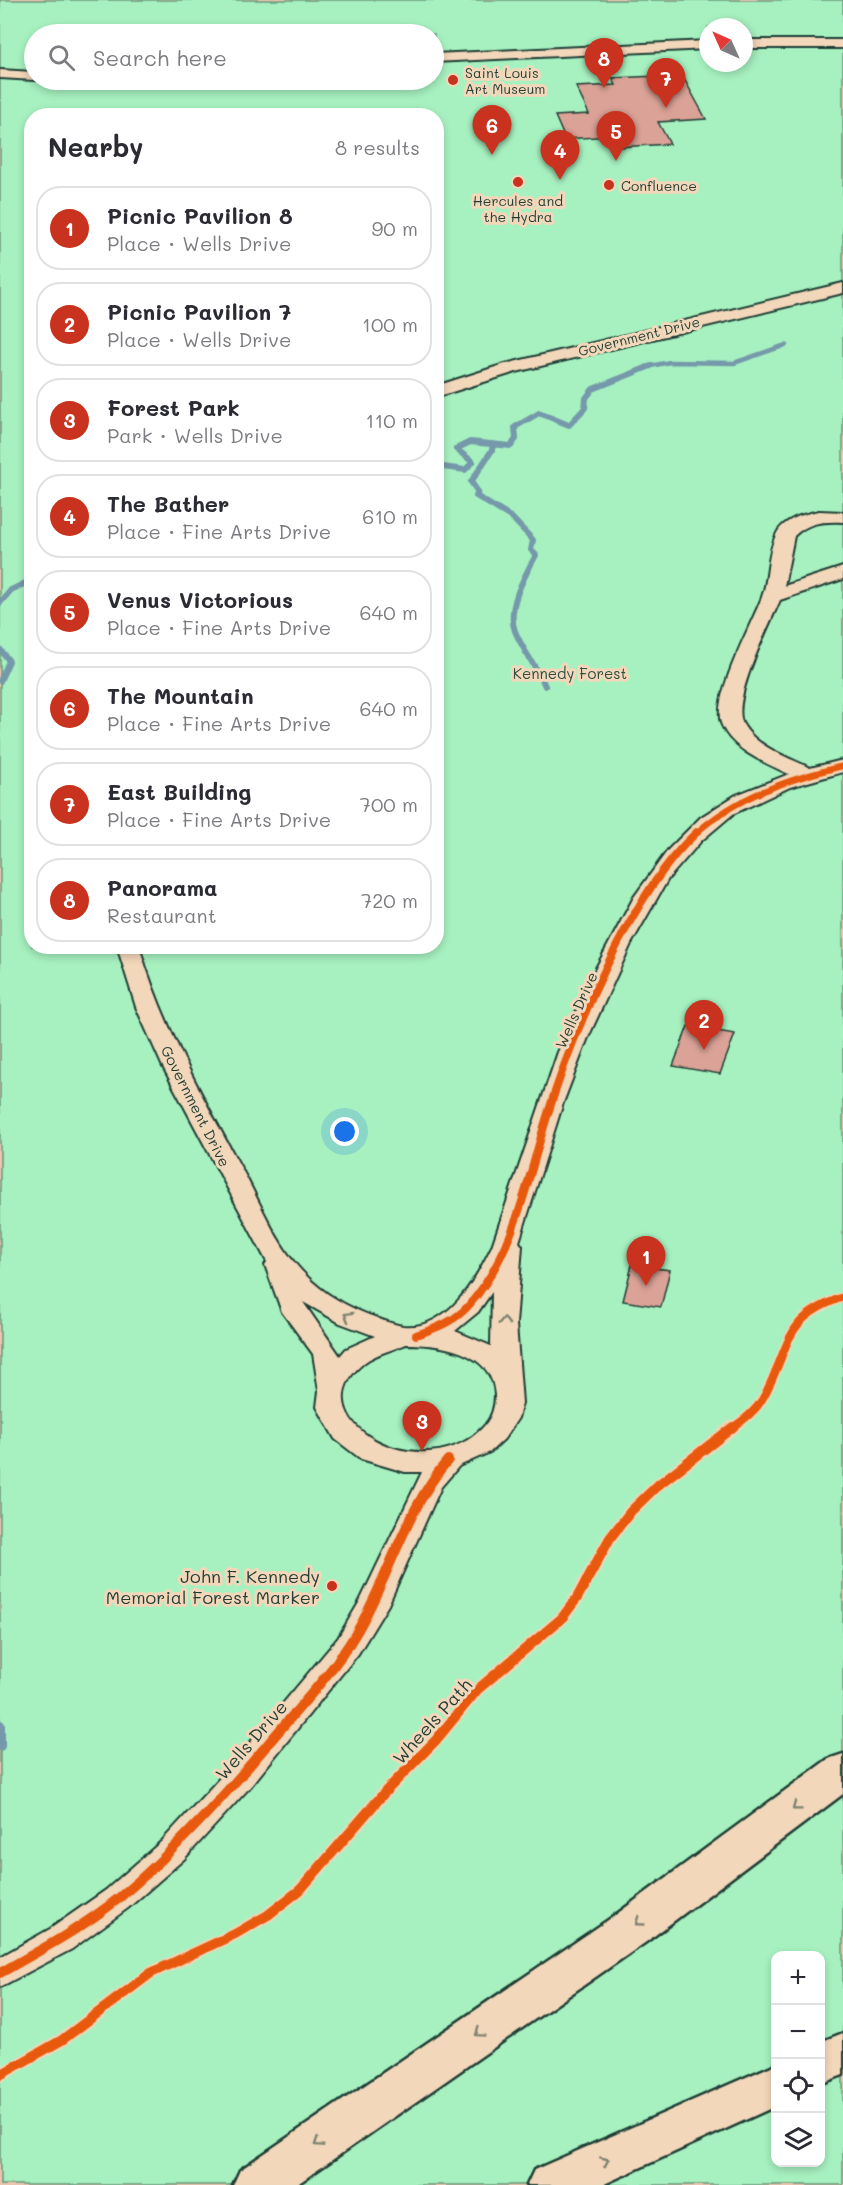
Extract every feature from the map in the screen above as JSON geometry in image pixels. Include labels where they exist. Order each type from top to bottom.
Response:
[{"type":"highway","points":[[257,2185],[630,1929],[843,1771]]},
{"type":"highway","points":[[825,2062],[843,2053]]},
{"type":"highway","points":[[551,2185],[771,2086]]},
{"type":"street","points":[[753,44],[843,44]]},
{"type":"street","points":[[444,58],[699,45]]},
{"type":"street","points":[[0,74],[24,75]]},
{"type":"street","name":"Government Drive","points":[[444,389],[474,378],[556,356],[843,288]]},
{"type":"street","points":[[806,774],[753,745],[739,734],[731,722],[729,713],[742,670],[772,596],[784,535],[790,528],[811,518],[843,517]]},
{"type":"street","points":[[772,596],[843,573]]},
{"type":"street","name":"Wells Drive","points":[[410,1335],[441,1328],[465,1310],[489,1276],[510,1235],[547,1115],[586,1015],[632,922],[662,870],[693,835],[714,818],[767,789],[806,774],[843,766]]},
{"type":"street","name":"Government Drive","points":[[130,954],[137,983],[174,1068],[277,1259],[303,1287],[359,1322],[410,1335]]},
{"type":"street","name":"Wells Drive","points":[[506,1379],[503,1324],[510,1235]]},
{"type":"street","name":"Government Drive","points":[[277,1259],[285,1293],[299,1318],[327,1352],[331,1363],[330,1388]]},
{"type":"street","points":[[410,1335],[439,1336],[471,1346],[496,1364],[506,1379],[510,1398],[506,1418],[493,1436],[473,1450],[448,1460],[425,1463],[379,1456],[360,1447],[345,1434],[334,1420],[329,1404],[330,1388],[337,1373],[348,1360],[381,1341],[410,1335]]},
{"type":"street","name":"Wells Drive","points":[[0,1973],[61,1939],[117,1899],[172,1850],[239,1778],[316,1688],[348,1646],[373,1605],[429,1482],[448,1460]]},
{"type":"green space","name":"Kennedy Forest","points":[[0,0],[843,0],[843,2185],[0,2185]]},
{"type":"building","points":[[682,75],[706,119],[658,122],[670,144],[617,147],[612,136],[565,139],[555,116],[589,114],[576,87],[616,85],[612,78]]},
{"type":"building","points":[[688,1026],[735,1034],[720,1074],[673,1066]]},
{"type":"building","points":[[632,1265],[670,1270],[661,1307],[623,1301]]},
{"type":"waterway","points":[[646,367],[670,362],[734,363],[786,345]]},
{"type":"waterway","points":[[493,444],[511,446],[516,439],[515,427],[539,413],[569,425],[585,408],[586,398],[593,389],[651,366]]},
{"type":"waterway","points":[[444,467],[465,470],[473,462],[456,449],[470,442],[493,444]]},
{"type":"waterway","points":[[493,444],[492,450],[471,482],[478,492],[476,496],[512,518],[533,540],[531,550],[536,555],[518,592],[513,622],[518,638],[545,686]]},
{"type":"waterway","points":[[0,603],[11,590],[24,584]]},
{"type":"waterway","points":[[0,649],[9,661],[0,681]]},
{"type":"waterway","points":[[0,1725],[0,1746]]},
{"type":"cycle path","points":[[416,1335],[445,1325],[469,1305],[489,1278],[505,1246],[518,1211],[551,1103],[575,1040],[619,944],[645,897],[675,855],[708,822],[744,799],[803,776],[843,766]]},
{"type":"cycle path","name":"Wheels Path","points":[[0,2075],[62,2040],[151,1973],[235,1934],[268,1915],[300,1890],[385,1792],[436,1740],[477,1690],[562,1618],[577,1598],[610,1538],[631,1511],[658,1485],[754,1411],[773,1378],[785,1345],[804,1316],[820,1305],[843,1297]]},
{"type":"cycle path","points":[[0,1973],[61,1939],[117,1899],[173,1850],[239,1778],[316,1688],[348,1646],[373,1605],[429,1482],[448,1460]]},
{"type":"place","name":"Saint Louis Art Museum","points":[[453,80]]},
{"type":"place","name":"Panorama","points":[[604,88]]},
{"type":"place","name":"East Building","points":[[666,108]]},
{"type":"place","name":"The Mountain","points":[[492,155]]},
{"type":"place","name":"Venus Victorious","points":[[616,161]]},
{"type":"place","name":"The Bather","points":[[560,180]]},
{"type":"place","name":"Hercules and the Hydra","points":[[518,182]]},
{"type":"place","name":"Confluence","points":[[609,185]]},
{"type":"place","name":"Picnic Pavilion 7","points":[[704,1050]]},
{"type":"place","name":"Picnic Pavilion 8","points":[[646,1286]]},
{"type":"place","name":"Forest Park","points":[[422,1451]]},
{"type":"place","name":"John F. Kennedy Memorial Forest Marker","points":[[332,1586]]}]
